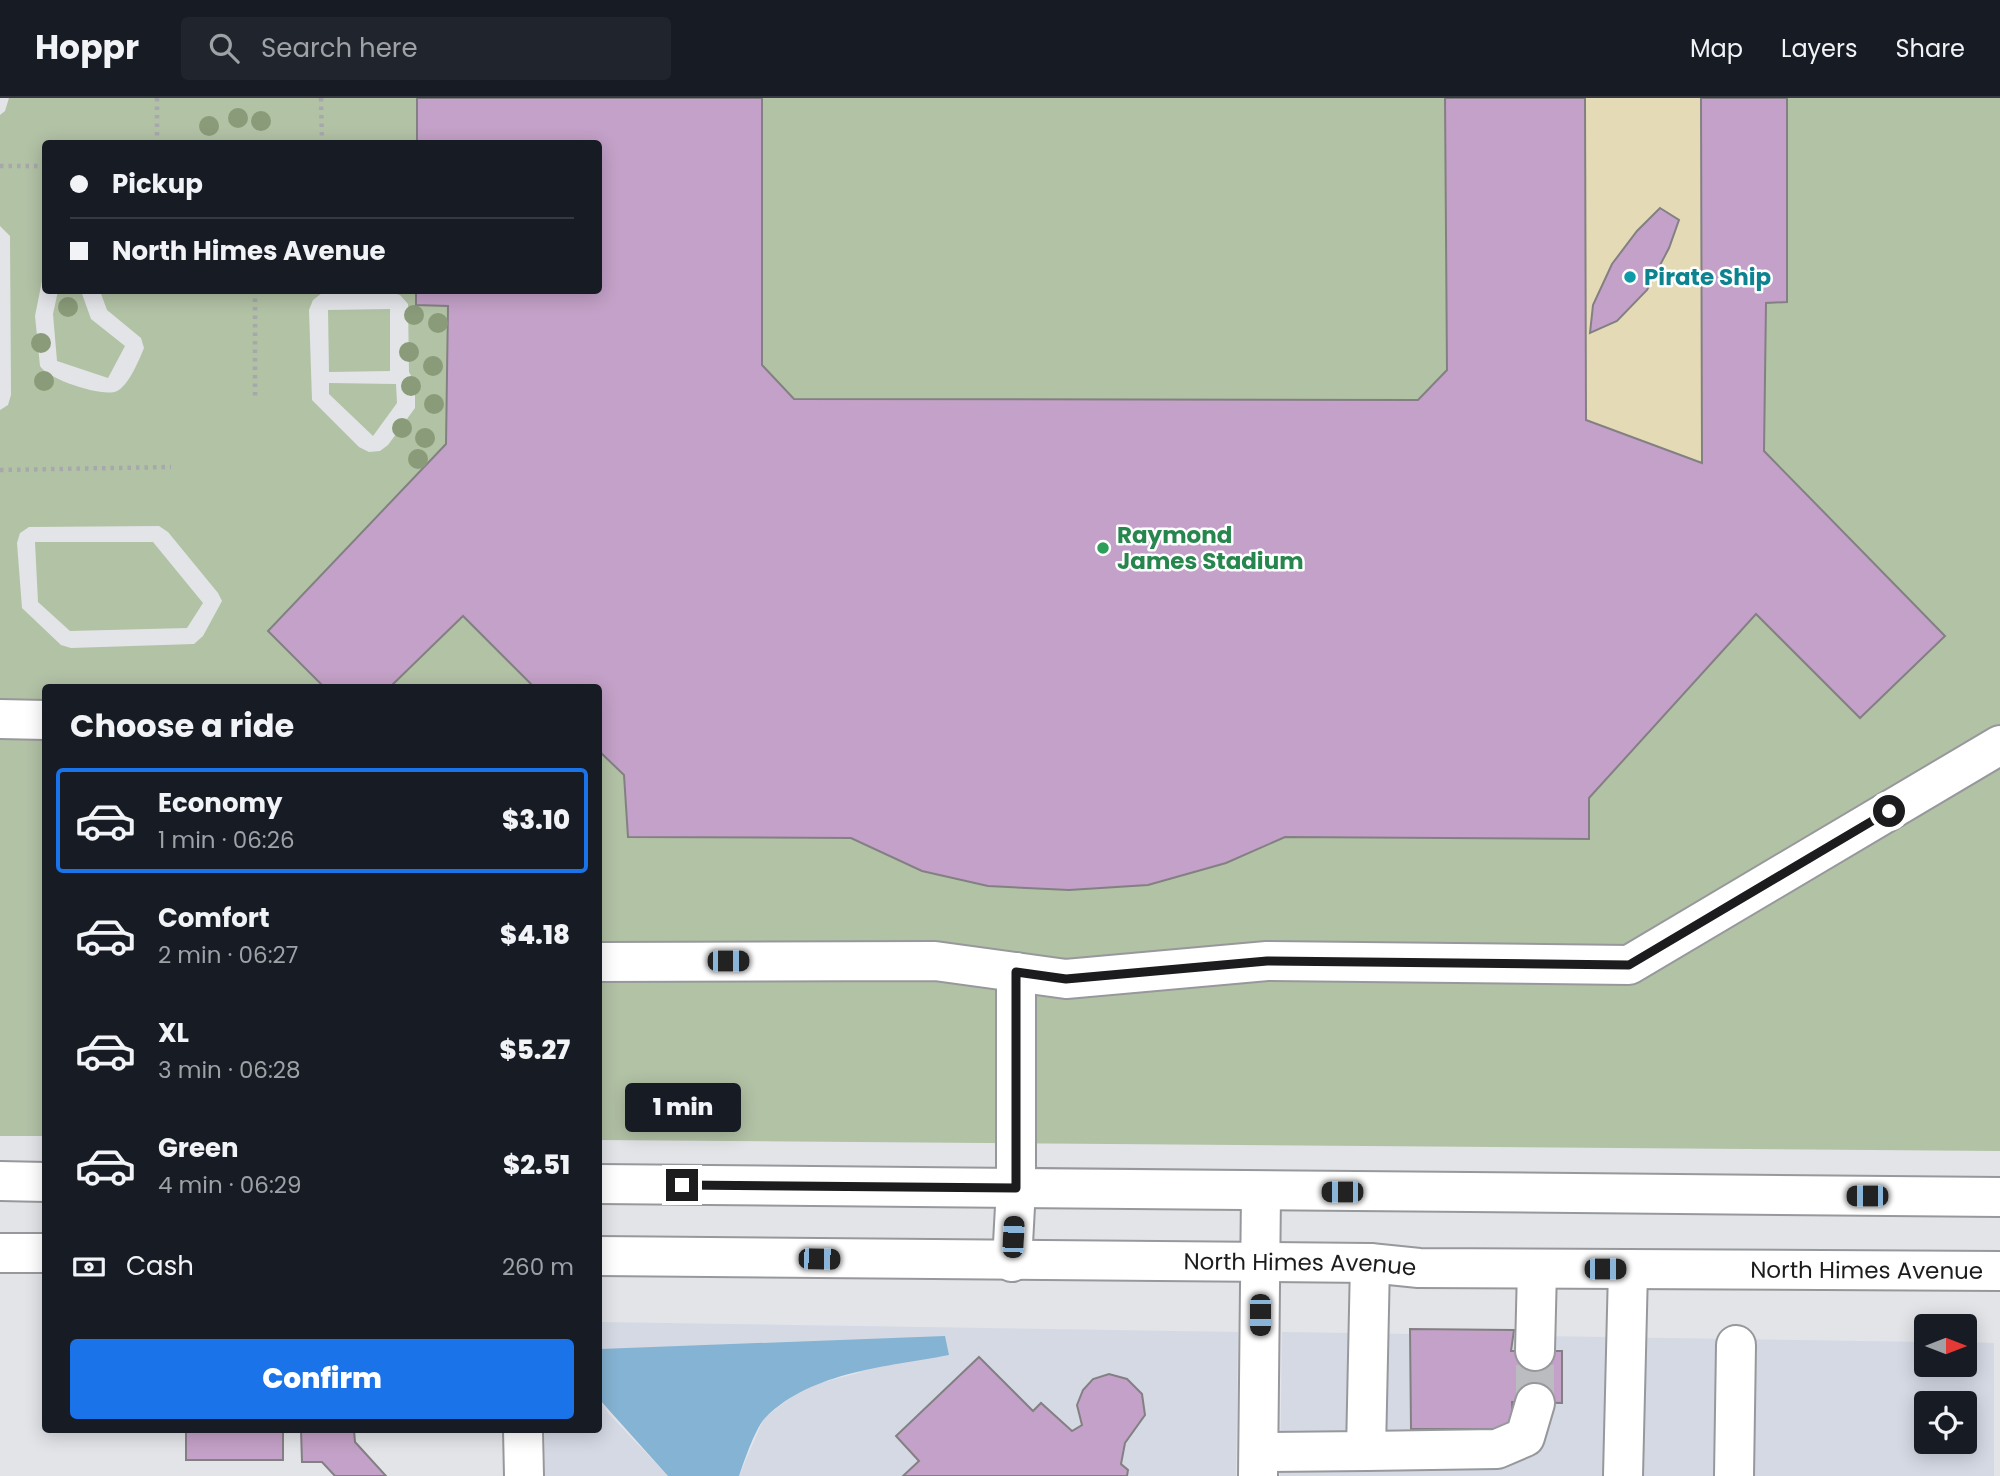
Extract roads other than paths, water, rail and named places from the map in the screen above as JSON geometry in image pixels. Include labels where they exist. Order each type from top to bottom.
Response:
[{"type":"street","points":[[0,719],[42,720]]},
{"type":"street","points":[[602,961],[935,961],[1066,979],[1267,961],[1629,965],[2000,745]]},
{"type":"street","points":[[1012,1262],[1016,1188],[1016,972]]},
{"type":"street","points":[[0,1181],[42,1181]]},
{"type":"street","points":[[602,1184],[2000,1197]]},
{"type":"street","points":[[1261,1192],[1256,1468],[1366,1451],[1497,1449],[1525,1437],[1535,1403]]},
{"type":"street","points":[[0,1253],[42,1253]]},
{"type":"street","name":"North Himes Avenue","points":[[602,1256],[1370,1264],[1419,1268],[2000,1271]]},
{"type":"street","points":[[1366,1451],[1370,1264]]},
{"type":"street","points":[[1535,1351],[1537,1269]]},
{"type":"street","points":[[1623,1476],[1628,1270]]},
{"type":"street","points":[[1734,1476],[1736,1345]]},
{"type":"water","points":[[945,1336],[949,1355],[852,1373],[828,1380],[785,1402],[766,1417],[758,1428],[739,1476],[668,1476],[602,1402],[602,1349]]},
{"type":"tunnel","points":[[1535,1351],[1535,1403]]},
{"type":"place","name":"Pirate Ship","points":[[1630,277]]},
{"type":"place","name":"Raymond James Stadium","points":[[1103,548]]}]
